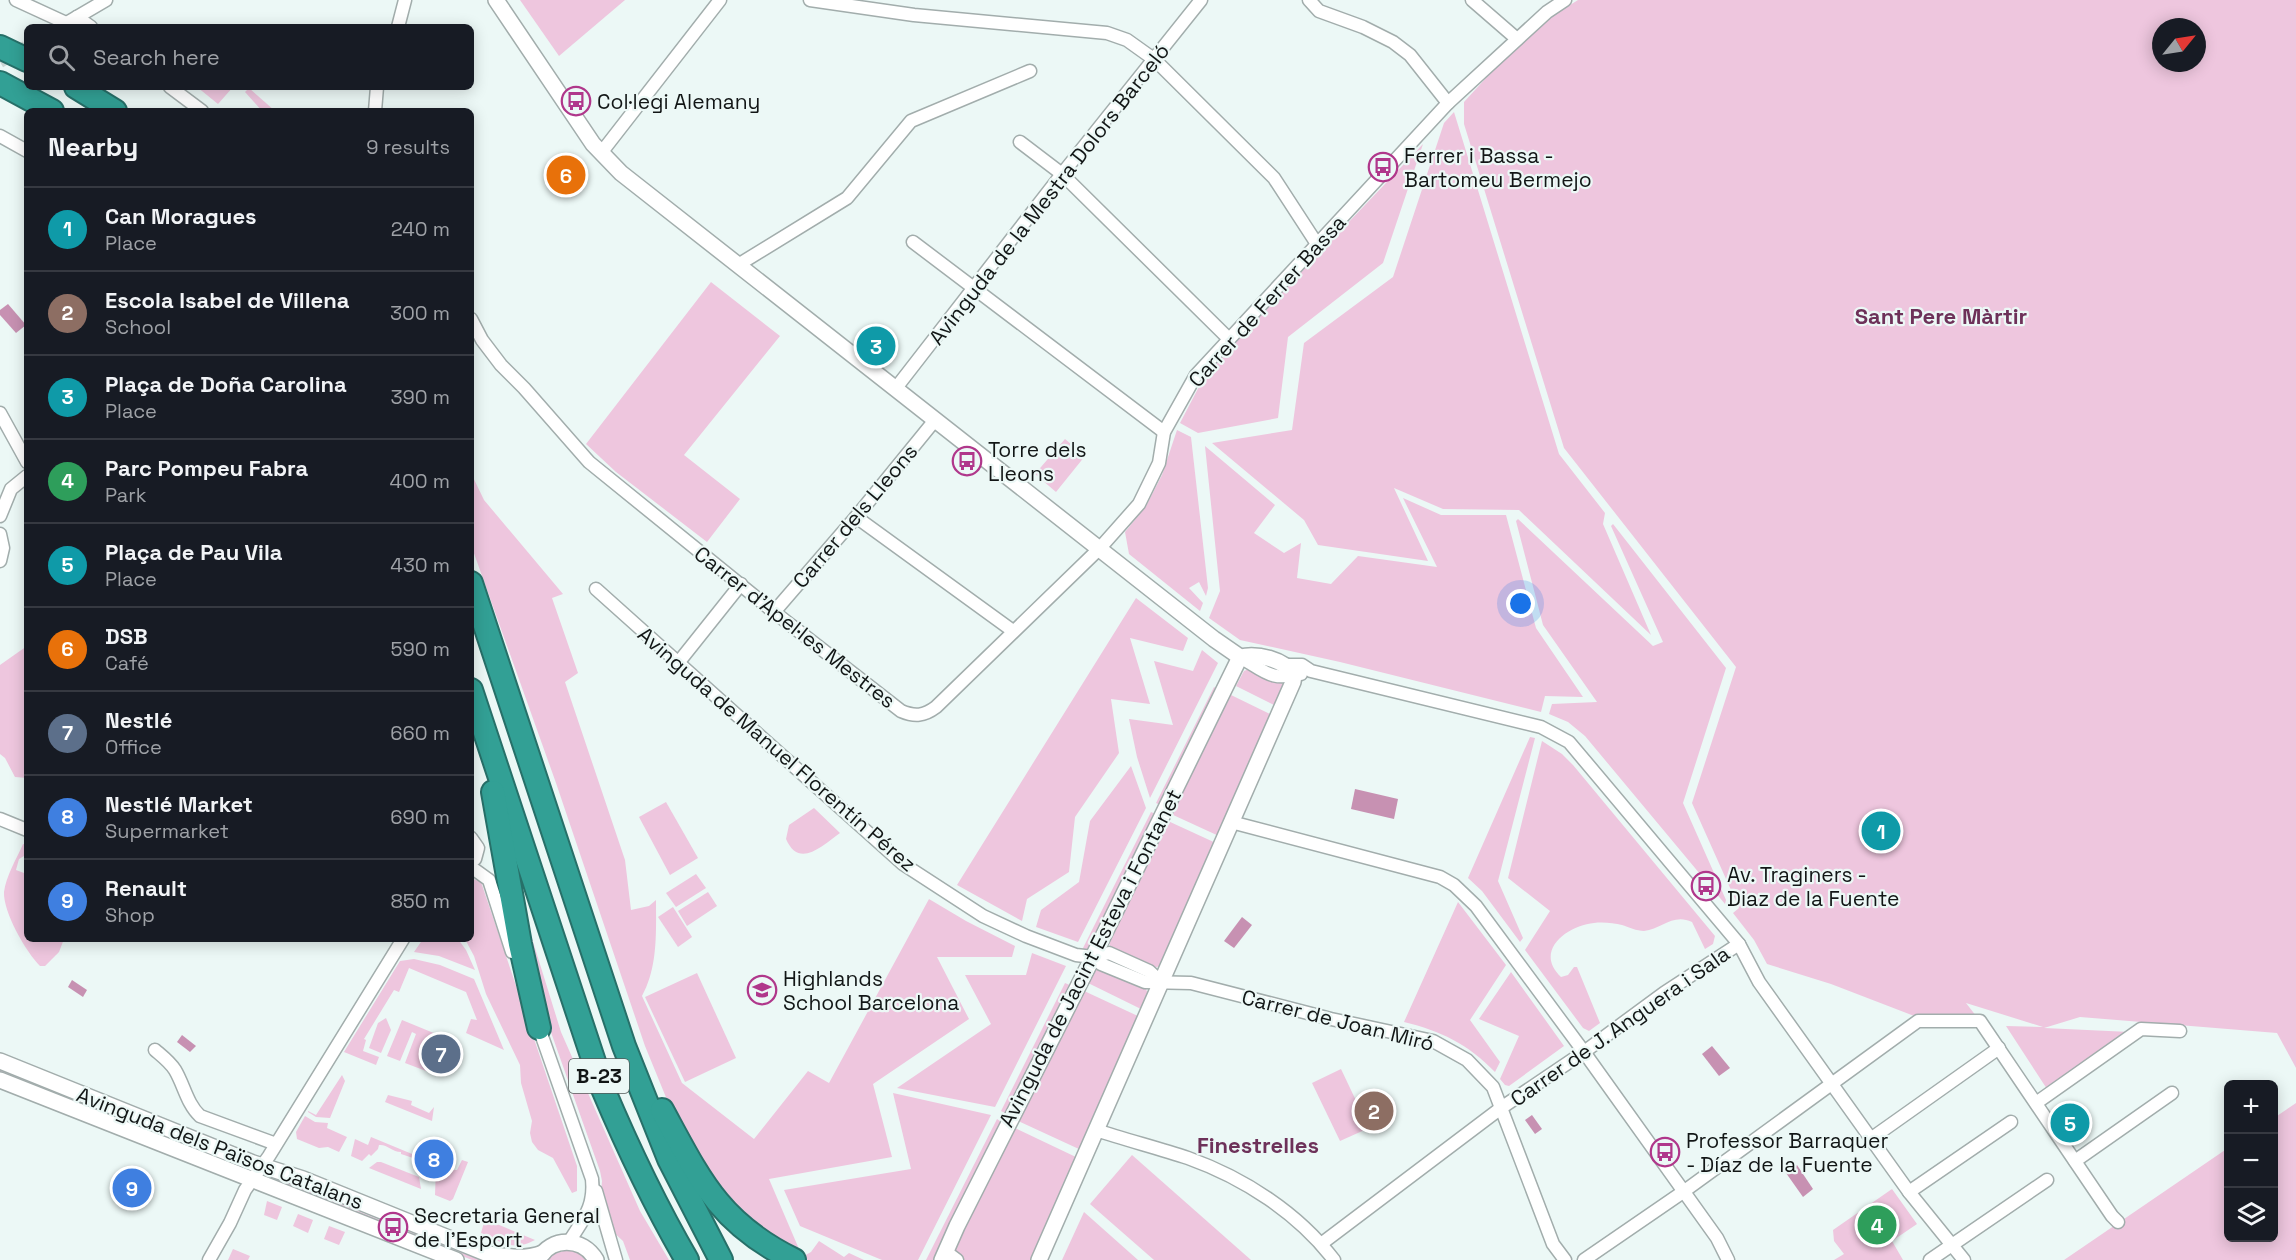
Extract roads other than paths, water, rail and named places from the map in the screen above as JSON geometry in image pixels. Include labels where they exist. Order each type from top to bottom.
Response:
[{"type":"highway","points":[[0,47],[24,59]]},
{"type":"highway","points":[[0,83],[46,108]]},
{"type":"highway","points":[[81,90],[110,108]]},
{"type":"highway","name":"B-23","points":[[474,592],[624,1046],[669,1159],[721,1260]]},
{"type":"highway","name":"B-23","points":[[474,699],[603,1089],[635,1163],[687,1260]]},
{"type":"highway","points":[[482,723],[503,856],[539,1028]]},
{"type":"highway","points":[[604,986],[663,1110],[704,1186],[722,1209],[750,1234],[773,1250],[794,1260]]},
{"type":"highway","points":[[646,1103],[735,1260]]},
{"type":"street","points":[[16,0],[68,22],[106,0]]},
{"type":"street","points":[[399,24],[405,0]]},
{"type":"street","points":[[496,0],[601,153],[621,173],[1240,657],[1253,654],[1290,670],[1311,671],[1541,727],[1569,742],[1739,944],[1759,982],[1909,1192],[1964,1260]]},
{"type":"street","points":[[601,153],[720,0]]},
{"type":"street","points":[[810,0],[914,15],[1107,33],[1127,40],[1155,60],[1274,178],[1317,244]]},
{"type":"street","name":"Avinguda de la Mestra Dolors Barceló","points":[[896,388],[1062,174],[1202,0]]},
{"type":"street","points":[[1309,0],[1319,11],[1363,27],[1393,42],[1410,55],[1448,103]]},
{"type":"street","points":[[1472,0],[1517,39]]},
{"type":"street","name":"Carrer de Ferrer Bassa","points":[[1100,548],[1139,504],[1159,463],[1164,432],[1196,375],[1448,103],[1547,12],[1565,0]]},
{"type":"street","points":[[738,265],[847,198],[911,121],[1030,71]]},
{"type":"street","points":[[174,90],[198,108]]},
{"type":"street","points":[[375,108],[376,90]]},
{"type":"street","points":[[0,136],[24,149]]},
{"type":"street","points":[[1020,142],[1062,174],[1228,338]]},
{"type":"street","points":[[913,242],[1164,432]]},
{"type":"street","name":"Carrer d'Apel·les Mestres","points":[[474,325],[482,340],[501,365],[589,462],[774,612],[901,711],[910,715],[925,715],[936,707],[1100,548]]},
{"type":"street","points":[[0,413],[24,457]]},
{"type":"street","name":"Carrer dels Lleons","points":[[774,612],[935,420]]},
{"type":"street","points":[[0,516],[12,489],[24,479]]},
{"type":"street","points":[[856,517],[1013,631]]},
{"type":"street","points":[[0,534],[3,548],[0,561]]},
{"type":"street","points":[[678,663],[741,584]]},
{"type":"street","name":"Avinguda de Manuel Florentín Pérez","points":[[596,589],[903,864],[983,916],[1069,953],[1093,957]]},
{"type":"street","name":"Avinguda de Jacint Esteva i Fontanet","points":[[948,1256],[1012,1115],[1093,957],[1240,657]]},
{"type":"street","points":[[1039,1260],[1293,682],[1290,670]]},
{"type":"street","points":[[0,819],[24,829]]},
{"type":"street","points":[[1231,822],[1414,869],[1440,877],[1454,885],[1476,906],[1584,1052],[1717,1238],[1728,1260]]},
{"type":"street","points":[[474,841],[478,848],[474,860]]},
{"type":"street","points":[[474,869],[489,880],[592,1179],[616,1260]]},
{"type":"street","points":[[209,1260],[252,1180],[401,942]]},
{"type":"street","name":"Carrer de J. Anguera i Sala","points":[[1321,1244],[1502,1108],[1584,1052],[1664,993],[1739,944]]},
{"type":"street","points":[[1093,957],[1104,953],[1117,956],[1149,971],[1162,982]]},
{"type":"street","name":"Carrer de Joan Miró","points":[[1162,982],[1191,983],[1331,1019],[1433,1041],[1467,1060],[1493,1087],[1553,1244],[1565,1260]]},
{"type":"street","points":[[1584,1260],[1683,1192],[1922,1019],[1980,1021],[2118,1222]]},
{"type":"street","points":[[2036,1103],[2141,1029],[2180,1031]]},
{"type":"street","points":[[1872,1138],[1999,1048]]},
{"type":"street","name":"Avinguda dels Països Catalans","points":[[154,1050],[175,1070],[192,1109],[200,1116],[276,1144]]},
{"type":"street","name":"Avinguda dels Països Catalans","points":[[0,1061],[262,1166],[303,1179],[492,1257],[513,1259],[540,1256],[555,1244],[569,1242]]},
{"type":"street","name":"Avinguda dels Països Catalans","points":[[0,1080],[456,1260]]},
{"type":"street","points":[[2075,1161],[2172,1093]]},
{"type":"street","points":[[1909,1192],[2011,1122]]},
{"type":"street","points":[[1096,1130],[1190,1159],[1235,1179],[1283,1210],[1321,1244],[1334,1260]]},
{"type":"street","points":[[592,1179],[591,1204],[569,1242],[585,1248],[596,1260]]},
{"type":"street","points":[[1930,1260],[2047,1180]]},
{"type":"tunnel","points":[[0,62],[24,48]]},
{"type":"place","name":"Col·legi Alemany","points":[[576,101]]},
{"type":"place","name":"Ferrer i Bassa - Bartomeu Bermejo","points":[[1383,167]]},
{"type":"place","name":"DSB","points":[[566,175]]},
{"type":"place","name":"Plaça de Doña Carolina","points":[[876,346]]},
{"type":"place","name":"Torre dels Lleons","points":[[967,461]]},
{"type":"place","name":"Can Moragues","points":[[1881,831]]},
{"type":"place","name":"Av. Traginers - Diaz de la Fuente","points":[[1706,886]]},
{"type":"place","name":"Highlands School Barcelona","points":[[762,990]]},
{"type":"place","name":"Nestlé","points":[[441,1054]]},
{"type":"place","name":"Escola Isabel de Villena","points":[[1374,1111]]},
{"type":"place","name":"Plaça de Pau Vila","points":[[2070,1123]]},
{"type":"place","name":"Professor Barraquer - Díaz de la Fuente","points":[[1665,1152]]},
{"type":"place","name":"Nestlé Market","points":[[434,1159]]},
{"type":"place","name":"Renault","points":[[132,1188]]},
{"type":"place","name":"Parc Pompeu Fabra","points":[[1877,1225]]},
{"type":"place","name":"Secretaria General de l'Esport","points":[[393,1227]]},
{"type":"district","name":"Sant Pere Màrtir","points":[[1941,316]]},
{"type":"district","name":"Finestrelles","points":[[1258,1145]]}]
